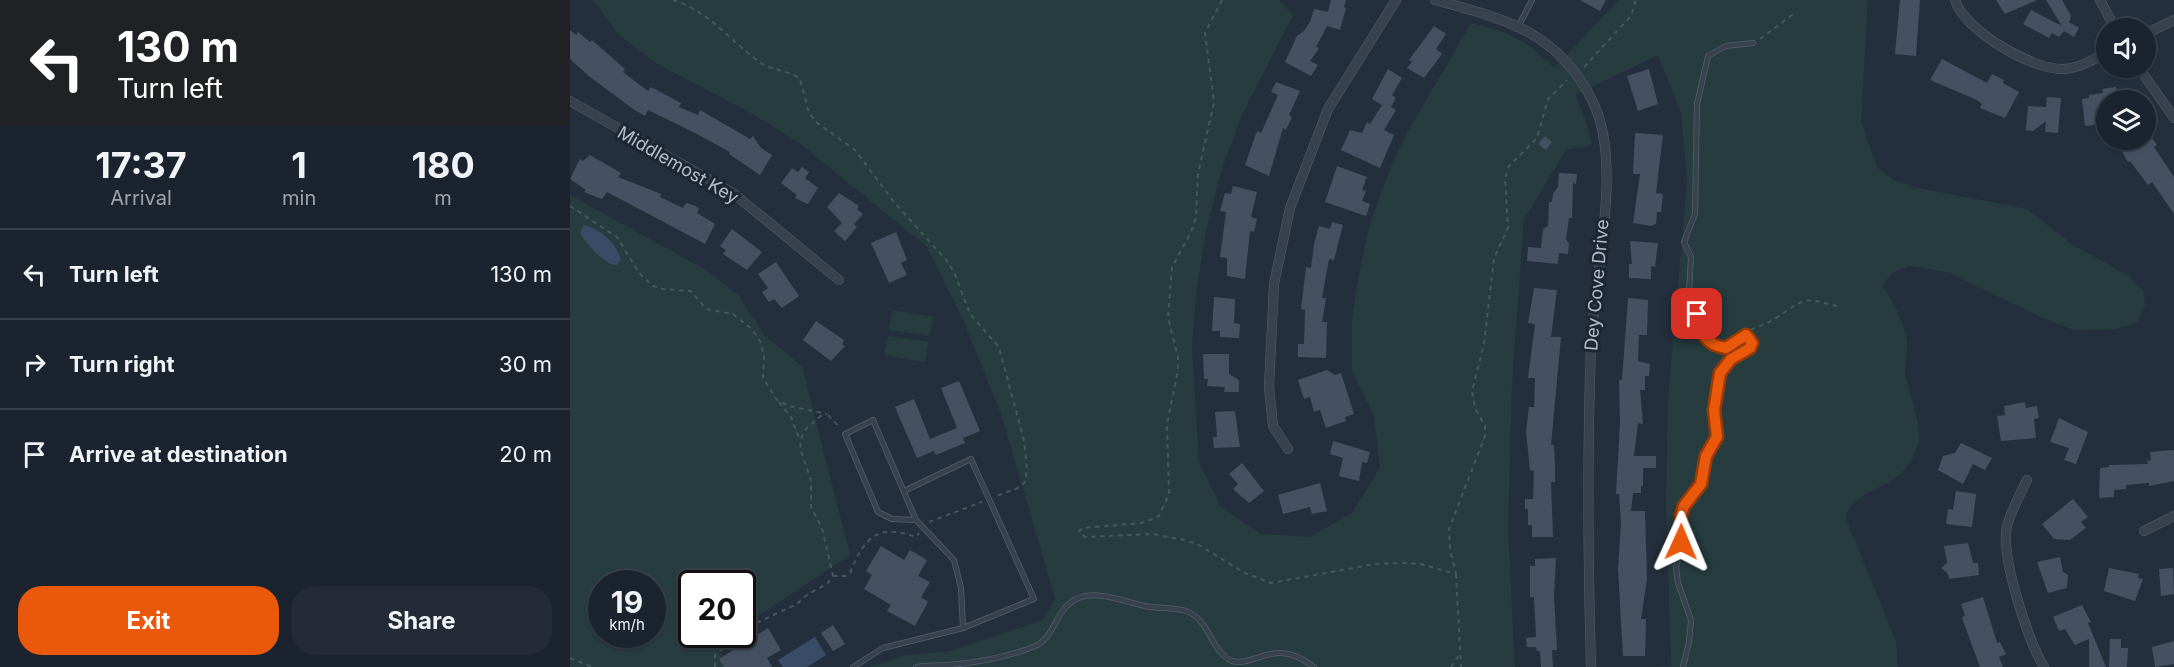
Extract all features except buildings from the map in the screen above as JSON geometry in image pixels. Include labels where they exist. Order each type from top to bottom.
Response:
[{"type":"street","points":[[1288,449],[1274,426],[1269,387],[1274,284],[1290,208],[1328,109],[1396,0]]},
{"type":"street","name":"Dey Cove Drive","points":[[1435,0],[1519,25],[1550,44],[1576,73],[1601,119],[1608,160],[1591,343],[1586,507],[1591,667]]},
{"type":"street","points":[[1955,0],[1968,20],[1982,34],[2036,64],[2064,69],[2077,67],[2096,58]]},
{"type":"street","points":[[2100,0],[2110,18]]},
{"type":"street","points":[[2156,29],[2174,20]]},
{"type":"street","points":[[2146,78],[2174,118]]},
{"type":"street","name":"Middlemost Key","points":[[570,100],[733,193],[839,280]]},
{"type":"street","points":[[2027,480],[2007,526],[2005,549],[2008,570],[2044,667]]},
{"type":"street","points":[[2144,531],[2174,516]]},
{"type":"lane","points":[[1519,25],[1532,0]]},
{"type":"lane","points":[[1683,667],[1691,620],[1678,583],[1676,568],[1681,542],[1681,515],[1687,500],[1701,484],[1706,456],[1715,443],[1714,410],[1720,373],[1731,359],[1750,348],[1752,343],[1746,335],[1726,348],[1712,344],[1705,339],[1689,293],[1691,257],[1684,242],[1695,214],[1697,104],[1708,56],[1726,46],[1753,43]]},
{"type":"lane","points":[[916,520],[892,519],[878,512],[845,434],[873,420],[916,520],[954,560],[961,588],[963,628]]},
{"type":"lane","points":[[853,667],[883,648],[963,628],[1034,599],[971,459],[904,491]]},
{"type":"lane","points":[[916,667],[970,663],[1035,646],[1045,640],[1065,607],[1082,597],[1101,595],[1145,606],[1187,611],[1205,626],[1220,649],[1233,662],[1248,662],[1262,656],[1283,654],[1300,658],[1314,667]]},
{"type":"path","points":[[673,0],[687,4],[712,20],[769,68],[800,78],[809,113],[816,122],[855,150],[884,191],[947,261],[955,274],[970,314],[999,347],[1024,441],[1027,470],[1025,482],[1018,488],[928,522],[916,537],[900,531],[877,534],[866,542],[850,573],[846,576],[832,576]]},
{"type":"path","points":[[1222,0],[1206,33],[1214,102],[1201,157],[1196,217],[1191,232],[1172,267],[1167,318],[1178,357],[1178,370],[1167,424],[1169,494],[1159,516],[1153,519],[1141,523],[1083,528],[1079,534],[1085,537],[1153,534],[1184,540],[1197,544],[1245,573],[1271,583],[1375,564],[1403,562],[1456,574]]},
{"type":"path","points":[[1461,667],[1456,574],[1449,529],[1485,436],[1485,426],[1475,408],[1472,391],[1484,344],[1494,258],[1508,228],[1506,171],[1538,138],[1544,109],[1552,92],[1587,65],[1632,16],[1636,0]]},
{"type":"path","points":[[1753,43],[1796,12]]},
{"type":"path","points":[[570,206],[616,237],[639,273],[653,286],[663,290],[691,291],[706,309],[733,314],[753,330],[761,343],[764,356],[763,378],[791,417],[800,441],[811,480],[811,507],[822,528],[832,576],[828,583],[797,604],[756,623]]},
{"type":"path","points":[[1753,328],[1765,325],[1800,302],[1816,300],[1840,307]]},
{"type":"path","points":[[777,400],[789,406],[827,414],[845,434]]},
{"type":"path","points":[[800,441],[811,423],[820,414],[827,414]]},
{"type":"path","points":[[715,667],[715,655],[724,648]]},
{"type":"path","points":[[1451,667],[1459,654]]},
{"type":"path","points":[[570,658],[592,667]]},
{"type":"green space","points":[[593,0],[1279,0],[1293,15],[1241,117],[1221,172],[1206,231],[1197,287],[1192,347],[1199,462],[1220,506],[1261,534],[1310,537],[1352,513],[1380,467],[1374,416],[1352,371],[1352,318],[1359,273],[1370,224],[1389,171],[1407,133],[1471,23],[1516,38],[1554,68],[1619,0],[1868,0],[1861,122],[1877,167],[1893,180],[1919,188],[2027,209],[2073,245],[2129,276],[2143,291],[2145,306],[2137,322],[2117,329],[2074,330],[2045,319],[1947,272],[1909,266],[1892,273],[1882,286],[1897,312],[1907,340],[1905,372],[1918,423],[1917,446],[1913,457],[1898,476],[1856,501],[1845,516],[1896,642],[1898,667],[1650,667],[1671,666],[1666,506],[1668,397],[1687,182],[1681,113],[1658,55],[1575,95],[1585,118],[1592,145],[1566,150],[1524,219],[1512,384],[1508,528],[1515,667],[869,667],[903,656],[950,651],[1043,620],[1055,598],[1002,417],[961,315],[926,246],[798,142],[749,112],[656,63],[619,35]]},
{"type":"green space","points":[[570,195],[704,269],[737,294],[766,337],[802,366],[850,555],[756,617],[756,570],[678,570],[678,648],[717,648],[730,667],[570,667]]},
{"type":"green space","points":[[892,310],[933,317],[930,336],[889,330]]},
{"type":"green space","points":[[888,336],[929,342],[925,362],[884,355]]},
{"type":"water","points":[[584,225],[602,233],[612,243],[621,260],[617,265],[607,262],[596,253],[580,233]]},
{"type":"water","points":[[815,637],[826,655],[807,667],[783,667],[778,660]]},
{"type":"route","points":[[1681,542],[1681,515],[1684,506],[1687,500],[1698,491],[1706,456],[1717,437],[1714,410],[1720,373],[1731,359],[1750,348],[1752,343],[1746,335],[1726,348],[1712,344],[1705,339],[1697,314]]}]
